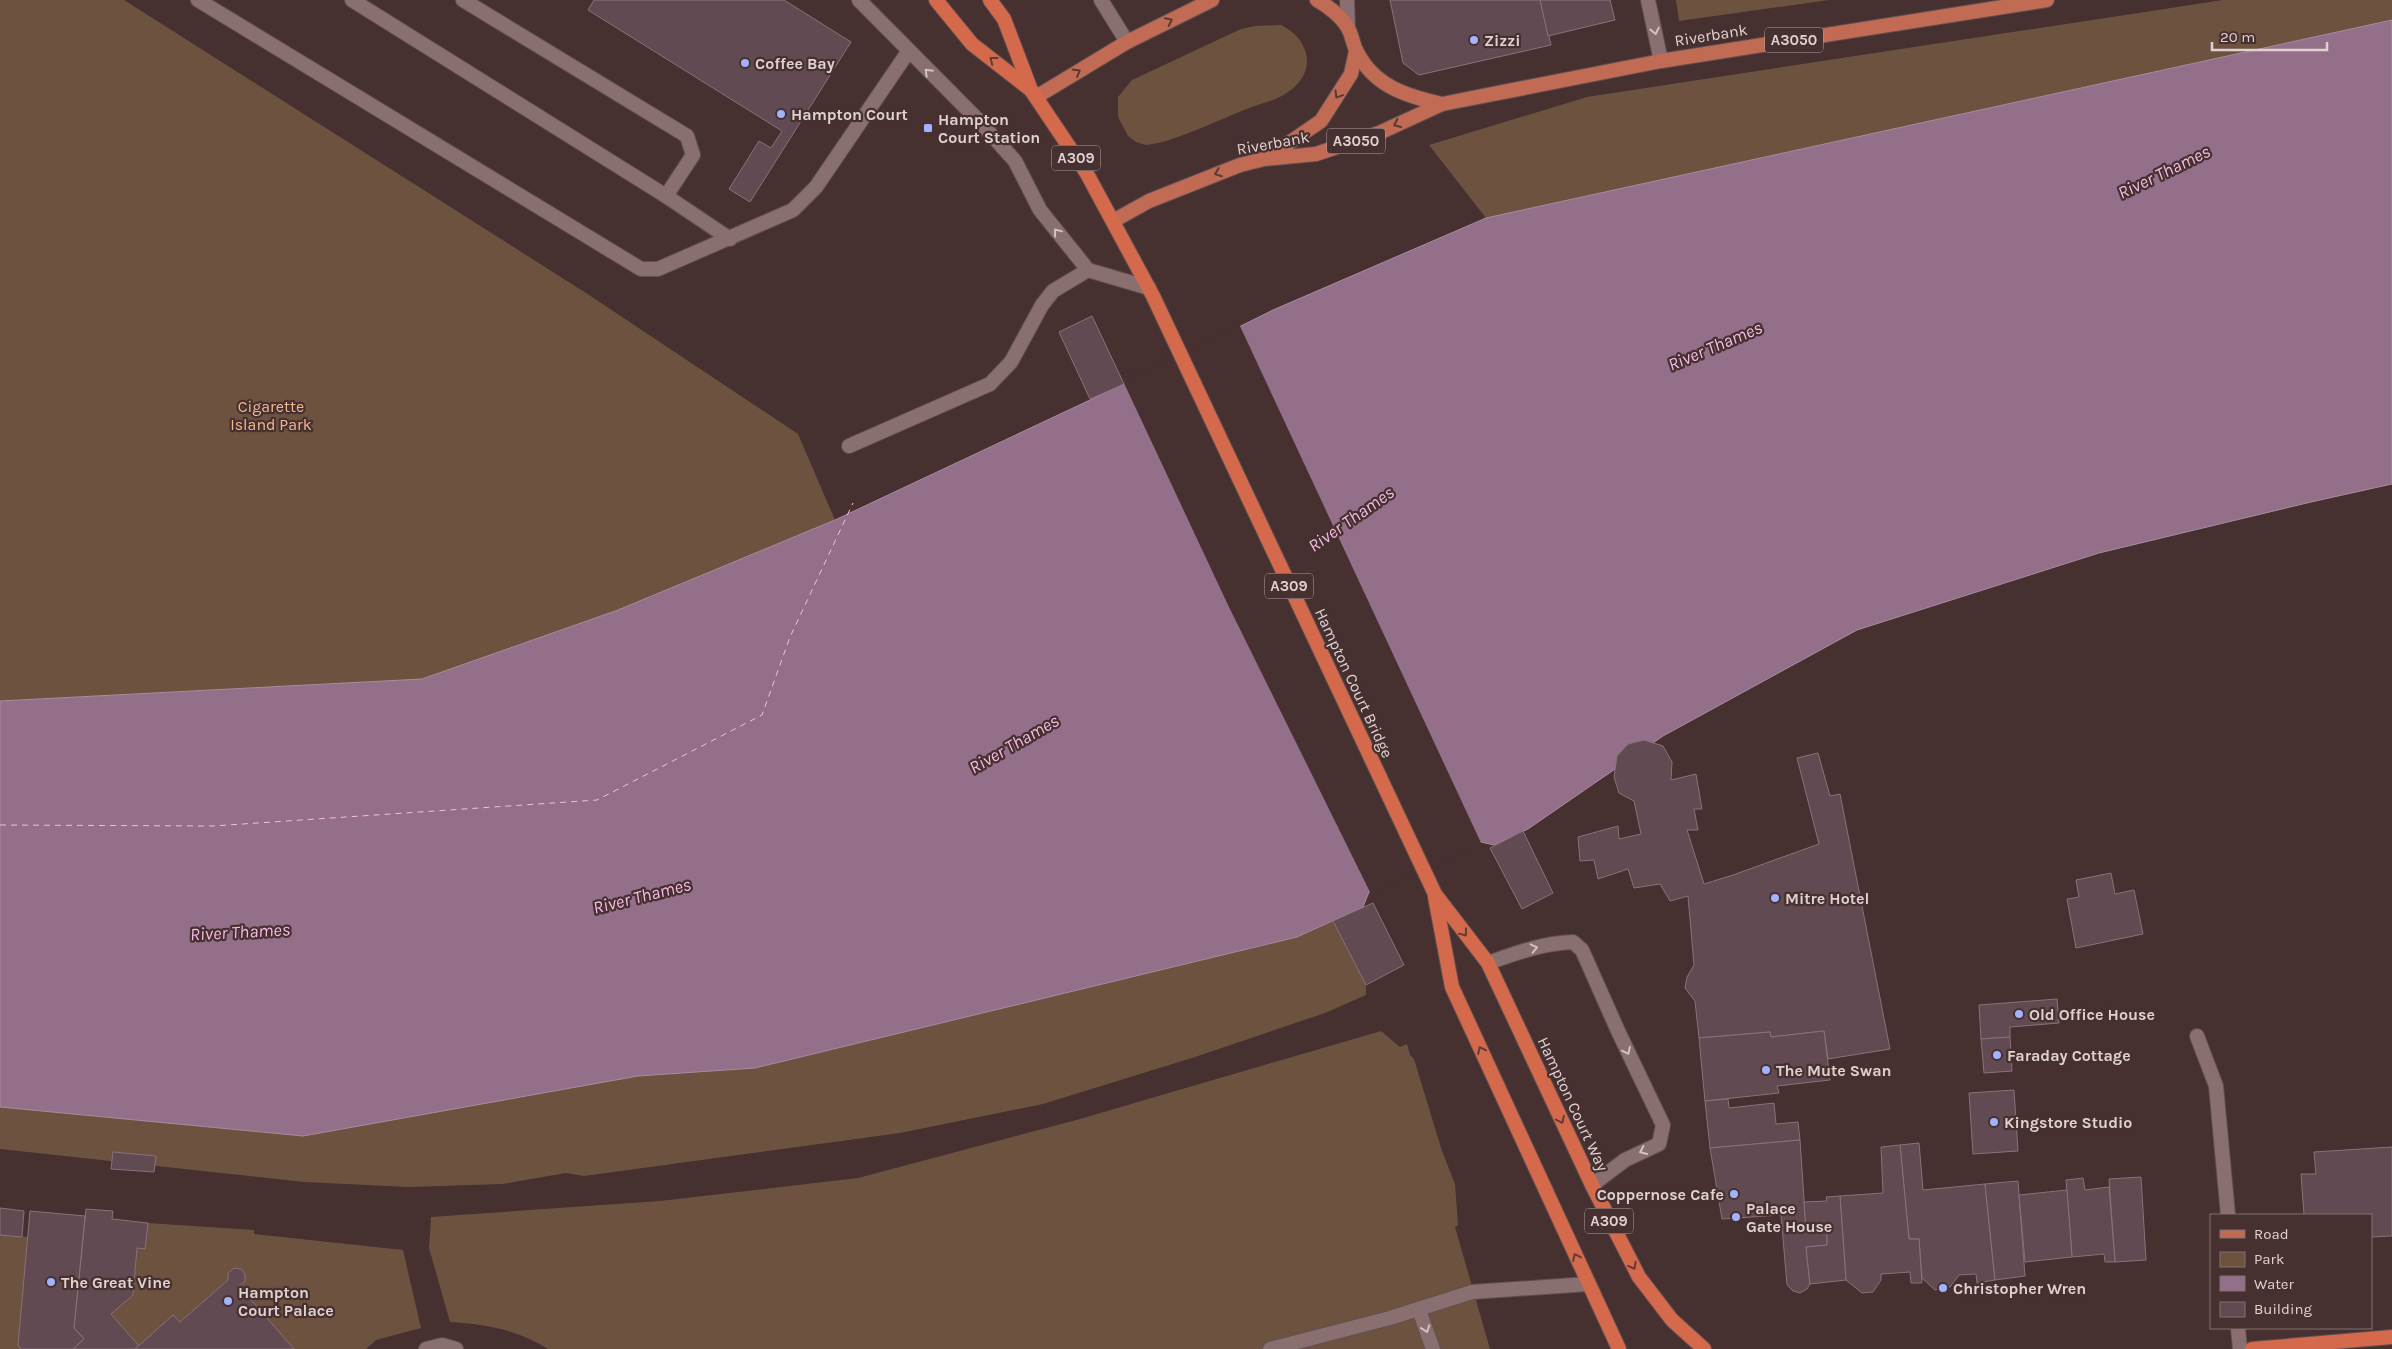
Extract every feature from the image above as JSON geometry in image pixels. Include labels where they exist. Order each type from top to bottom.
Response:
[{"type":"highway","name":"A309","points":[[936,0],[972,44],[1033,94]]},
{"type":"highway","name":"A309","points":[[990,0],[1004,19],[1033,94],[1086,172],[1151,292]]},
{"type":"highway","name":"Hampton Court Bridge","points":[[1151,292],[1426,875]]},
{"type":"highway","name":"Hampton Court Way","points":[[1426,875],[1435,894],[1488,963],[1592,1185],[1638,1278],[1672,1320],[1704,1349]]},
{"type":"highway","name":"Hampton Court Way","points":[[1435,894],[1452,987],[1619,1349]]},
{"type":"highway","points":[[2252,1349],[2392,1337]]},
{"type":"main road","points":[[1033,94],[1127,42],[1212,0]]},
{"type":"main road","name":"Riverbank","points":[[1317,0],[1328,6],[1348,28],[1356,51],[1379,80],[1392,89],[1418,99],[1442,104]]},
{"type":"main road","name":"Riverbank","points":[[1113,221],[1149,201],[1240,165],[1264,160],[1316,154],[1378,133],[1442,104],[1661,61],[2047,0]]},
{"type":"main road","name":"A3050","points":[[1264,160],[1321,121],[1351,74],[1356,51]]},
{"type":"street","points":[[198,0],[641,269],[658,269],[793,210],[816,187],[908,52]]},
{"type":"street","points":[[352,0],[666,196],[730,239]]},
{"type":"street","points":[[463,0],[686,136],[693,155],[666,196]]},
{"type":"street","points":[[859,0],[908,52],[979,121],[1015,161],[1040,210],[1088,270],[1151,292]]},
{"type":"street","points":[[1101,0],[1127,42]]},
{"type":"street","points":[[1347,0],[1348,28]]},
{"type":"street","points":[[1648,0],[1661,61]]},
{"type":"street","points":[[849,446],[990,384],[1012,362],[1042,305],[1053,291],[1088,270]]},
{"type":"street","points":[[1488,963],[1522,950],[1555,943],[1573,942],[1582,950],[1663,1125],[1659,1144],[1625,1160],[1592,1185]]},
{"type":"street","points":[[2197,1036],[2216,1086],[2228,1214]]},
{"type":"street","points":[[1270,1349],[1419,1310],[1472,1292],[1588,1284]]},
{"type":"street","points":[[1419,1310],[1433,1349]]},
{"type":"street","points":[[2238,1329],[2240,1349]]},
{"type":"street","points":[[426,1349],[442,1345],[456,1349]]},
{"type":"green space","name":"Cigarette Island Park","points":[[0,0],[124,0],[586,293],[798,434],[835,520],[618,610],[422,679],[0,701]]},
{"type":"green space","points":[[1676,0],[1829,0],[1679,21]]},
{"type":"green space","points":[[2223,0],[2392,0],[2392,20],[1486,218],[1429,145],[1587,97]]},
{"type":"green space","points":[[1281,25],[1299,39],[1307,56],[1307,66],[1304,75],[1298,84],[1284,95],[1159,143],[1146,145],[1136,142],[1128,136],[1118,117],[1118,97],[1132,80],[1241,29],[1255,26]]},
{"type":"green space","points":[[1333,921],[1366,985],[1366,995],[1325,1013],[1195,1057],[1043,1104],[900,1133],[584,1176],[566,1173],[502,1184],[409,1187],[304,1182],[0,1149],[0,1107],[303,1136],[638,1075],[755,1068],[1297,937]]},
{"type":"green space","points":[[1381,1031],[1400,1047],[1407,1044],[1410,1055],[1414,1059],[1442,1151],[1455,1184],[1458,1225],[1455,1227],[1490,1349],[548,1349],[537,1342],[501,1329],[476,1324],[450,1322],[429,1248],[431,1217],[660,1201],[858,1178],[1080,1119]]},
{"type":"green space","points":[[148,1223],[254,1230],[254,1234],[403,1250],[421,1328],[376,1340],[366,1349],[294,1349],[239,1286],[245,1281],[245,1274],[241,1269],[234,1268],[228,1273],[228,1280],[180,1322],[173,1316],[139,1346],[111,1314],[133,1295],[137,1248],[145,1249]]},
{"type":"green space","points":[[0,1235],[28,1237],[18,1345],[21,1349],[0,1349]]},
{"type":"water","name":"River Thames","points":[[2392,20],[2392,484],[2099,553],[1857,630],[1663,736],[1528,829],[1494,845],[1481,842],[1369,892],[1363,907],[1297,937],[755,1068],[638,1076],[303,1136],[0,1107],[0,701],[422,679],[618,610],[835,520],[1124,384],[1273,310],[1486,218]]},
{"type":"pier","points":[[1239,324],[1482,845],[1371,894],[1228,605],[1123,381]]},
{"type":"building","name":"Hampton Court","points":[[594,0],[784,0],[851,42],[750,202],[729,189],[759,141],[771,148],[782,131],[588,10]]},
{"type":"building","name":"Zizzi","points":[[1390,0],[1540,0],[1551,45],[1419,75],[1403,63]]},
{"type":"building","points":[[1540,0],[1610,0],[1615,20],[1548,36]]},
{"type":"building","points":[[1092,316],[1124,384],[1090,399],[1059,332]]},
{"type":"building","name":"Mitre Hotel","points":[[1644,740],[1663,746],[1672,762],[1671,780],[1696,774],[1702,809],[1694,809],[1698,830],[1687,830],[1704,884],[1819,844],[1797,758],[1818,753],[1830,796],[1840,794],[1890,1049],[1828,1059],[1824,1031],[1771,1037],[1770,1032],[1699,1038],[1695,1001],[1685,988],[1687,977],[1694,965],[1688,896],[1670,901],[1660,884],[1634,888],[1628,869],[1598,879],[1594,860],[1580,861],[1578,837],[1618,826],[1619,839],[1641,834],[1634,801],[1619,793],[1614,777],[1617,756],[1628,744]]},
{"type":"building","points":[[1523,831],[1553,893],[1522,909],[1490,848]]},
{"type":"building","points":[[2111,873],[2115,894],[2134,890],[2143,934],[2076,948],[2067,899],[2079,897],[2076,880]]},
{"type":"building","points":[[1373,903],[1404,965],[1366,985],[1333,921]]},
{"type":"building","name":"Old Office House","points":[[2057,999],[2059,1023],[2010,1027],[2010,1037],[1981,1039],[1979,1005]]},
{"type":"building","name":"The Mute Swan","points":[[1824,1031],[1830,1080],[1777,1086],[1779,1093],[1705,1101],[1699,1038],[1770,1032],[1771,1037]]},
{"type":"building","name":"Faraday Cottage","points":[[2010,1037],[2012,1071],[1984,1073],[1981,1039]]},
{"type":"building","name":"Kingstore Studio","points":[[2014,1090],[2018,1151],[1973,1154],[1969,1093]]},
{"type":"building","points":[[1728,1099],[1729,1108],[1774,1103],[1776,1124],[1798,1122],[1800,1140],[1710,1148],[1705,1101]]},
{"type":"building","name":"Palace Gate House","points":[[1800,1140],[1806,1228],[1827,1227],[1827,1245],[1806,1247],[1810,1284],[1807,1289],[1800,1293],[1793,1291],[1787,1285],[1781,1215],[1722,1219],[1710,1148]]},
{"type":"building","points":[[1919,1143],[1923,1190],[1985,1184],[1995,1280],[1977,1283],[1976,1274],[1959,1275],[1950,1287],[1935,1290],[1922,1278],[1919,1239],[1909,1239],[1900,1145]]},
{"type":"building","points":[[1900,1145],[1909,1239],[1919,1239],[1922,1283],[1911,1283],[1910,1272],[1881,1274],[1881,1280],[1873,1292],[1862,1293],[1846,1280],[1840,1196],[1883,1193],[1881,1147]]},
{"type":"building","points":[[2392,1147],[2392,1236],[2372,1237],[2372,1214],[2304,1214],[2301,1174],[2316,1174],[2314,1152]]},
{"type":"building","points":[[113,1152],[156,1156],[154,1172],[111,1169]]},
{"type":"building","points":[[2141,1177],[2146,1260],[2115,1262],[2109,1179]]},
{"type":"building","points":[[2083,1178],[2085,1190],[2109,1187],[2115,1262],[2105,1262],[2104,1254],[2072,1257],[2066,1180]]},
{"type":"building","points":[[2018,1181],[2025,1276],[1995,1280],[1985,1184]]},
{"type":"building","points":[[2067,1190],[2072,1257],[2025,1262],[2019,1195]]},
{"type":"building","points":[[1840,1196],[1846,1280],[1810,1284],[1806,1247],[1827,1245],[1827,1227],[1806,1228],[1804,1202],[1827,1201],[1826,1197]]},
{"type":"building","points":[[0,1208],[24,1211],[22,1237],[0,1235]]},
{"type":"building","points":[[86,1209],[113,1211],[112,1219],[148,1223],[145,1249],[137,1248],[133,1295],[111,1314],[139,1346],[135,1349],[73,1349],[84,1339],[74,1328]]},
{"type":"building","name":"The Great Vine","points":[[30,1211],[85,1216],[74,1328],[84,1339],[73,1349],[21,1349],[18,1345]]},
{"type":"building","name":"Hampton Court Palace","points":[[234,1268],[241,1269],[245,1274],[245,1281],[239,1286],[294,1349],[135,1349],[173,1315],[180,1322],[228,1280],[228,1273]]},
{"type":"ferry route","points":[[0,825],[213,826],[597,800],[762,715],[790,637],[853,503]]},
{"type":"place","name":"Zizzi","points":[[1474,40]]},
{"type":"place","name":"Coffee Bay","points":[[745,63]]},
{"type":"place","name":"Hampton Court","points":[[781,114]]},
{"type":"place","name":"Hampton Court Station","points":[[928,128]]},
{"type":"place","name":"Mitre Hotel","points":[[1775,898]]},
{"type":"place","name":"Old Office House","points":[[2019,1014]]},
{"type":"place","name":"Faraday Cottage","points":[[1997,1055]]},
{"type":"place","name":"The Mute Swan","points":[[1766,1070]]},
{"type":"place","name":"Kingstore Studio","points":[[1994,1122]]},
{"type":"place","name":"Coppernose Cafe","points":[[1734,1194]]},
{"type":"place","name":"Palace Gate House","points":[[1736,1217]]},
{"type":"place","name":"The Great Vine","points":[[51,1282]]},
{"type":"place","name":"Christopher Wren","points":[[1943,1288]]},
{"type":"place","name":"Hampton Court Palace","points":[[228,1301]]}]
